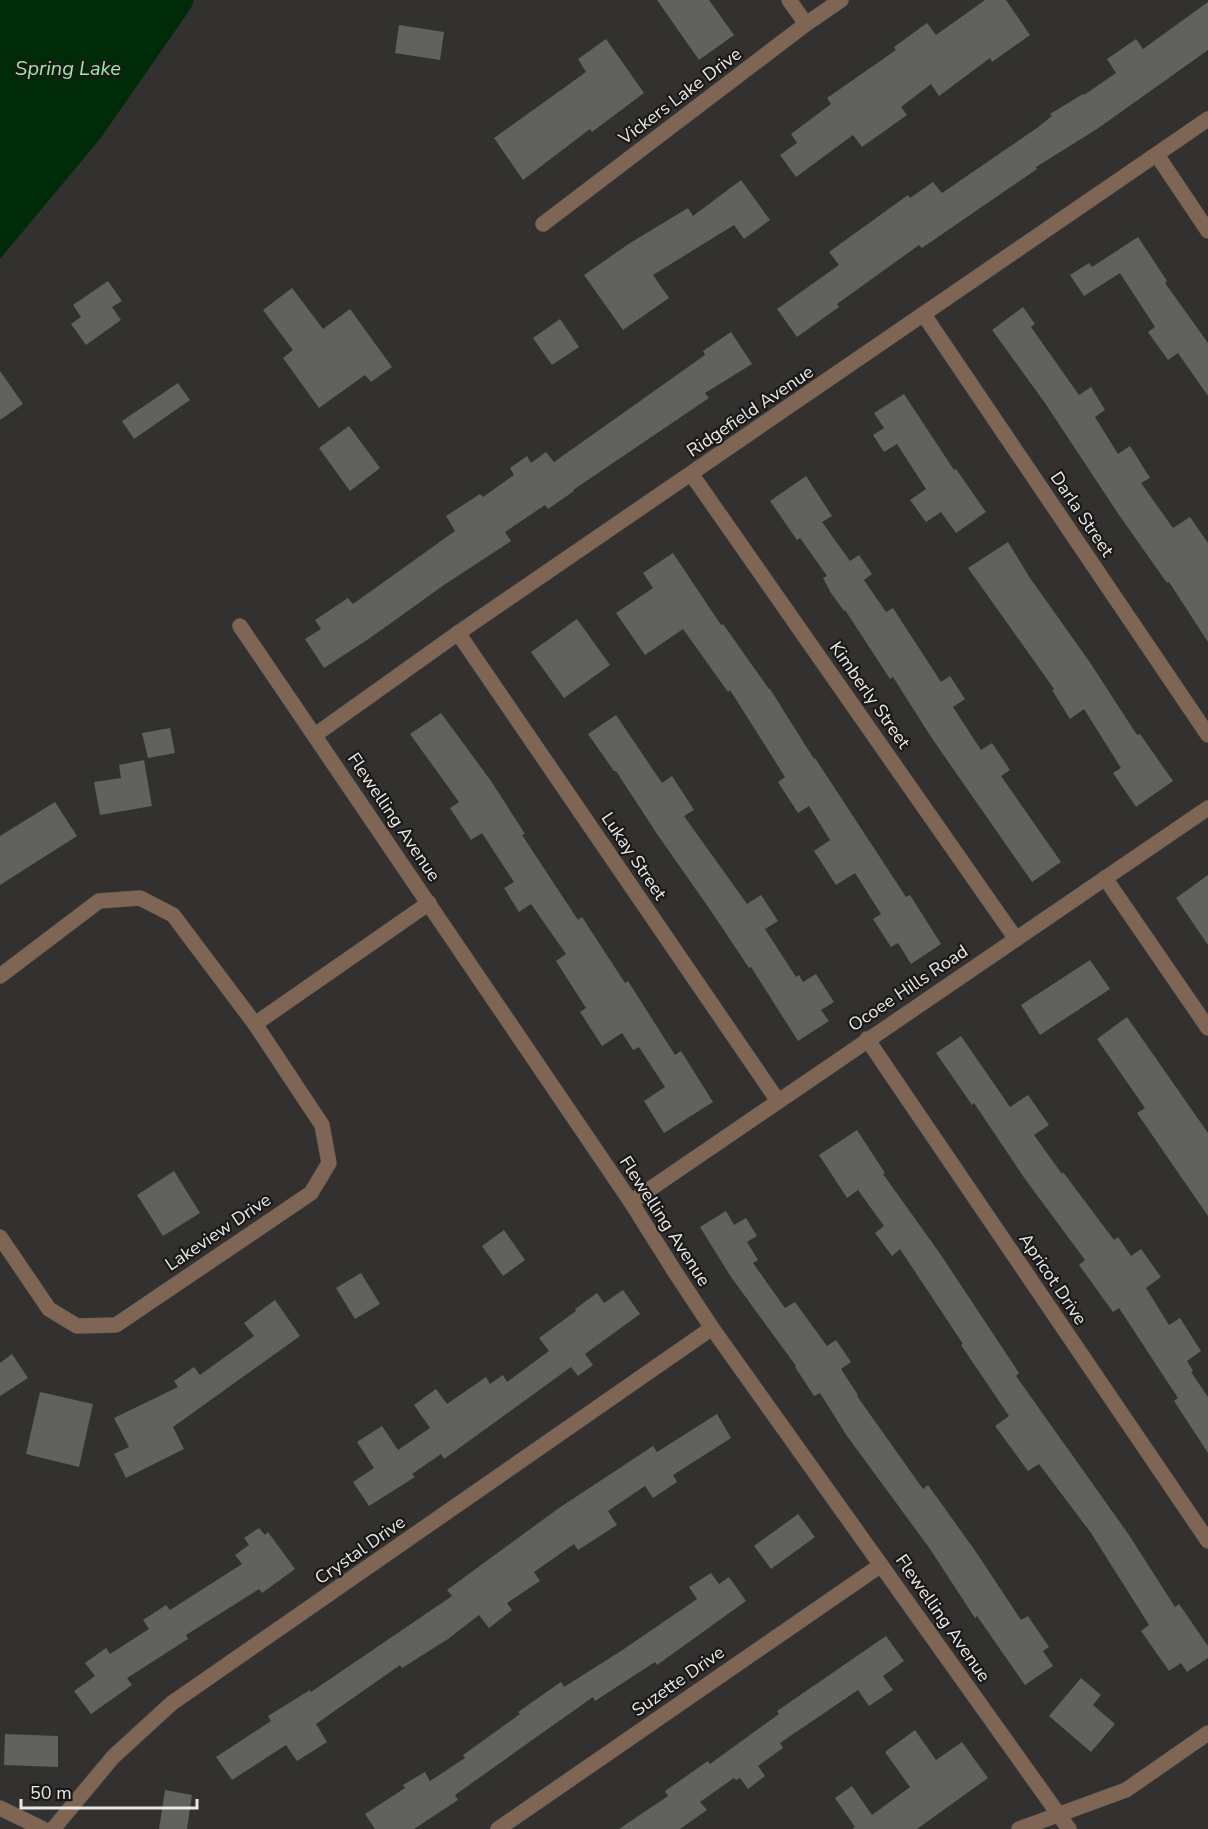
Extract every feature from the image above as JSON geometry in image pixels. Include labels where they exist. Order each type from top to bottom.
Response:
[{"type":"street","points":[[789,0],[806,24]]},
{"type":"street","name":"Vickers Lake Drive","points":[[543,224],[806,24],[841,0]]},
{"type":"street","name":"Ridgefield Avenue","points":[[315,735],[458,633],[692,475],[1208,119]]},
{"type":"street","points":[[1156,155],[1208,231]]},
{"type":"street","name":"Darla Street","points":[[924,315],[1208,735]]},
{"type":"street","name":"Kimberly Street","points":[[692,475],[1016,939]]},
{"type":"street","name":"Flewelling Avenue","points":[[240,626],[631,1202],[712,1328],[1069,1829]]},
{"type":"street","name":"Lukay Street","points":[[458,633],[778,1101]]},
{"type":"street","name":"Ocoee Hills Road","points":[[631,1202],[1208,808]]},
{"type":"street","points":[[1105,879],[1208,1028]]},
{"type":"street","name":"Lakeview Drive","points":[[0,976],[99,900],[140,898],[173,915],[255,1024],[322,1125],[329,1163],[310,1193],[116,1325],[77,1326],[49,1309],[0,1237]]},
{"type":"street","points":[[255,1024],[429,903]]},
{"type":"street","name":"Apricot Drive","points":[[867,1040],[1208,1541]]},
{"type":"street","name":"Crystal Drive","points":[[52,1829],[113,1757],[172,1703],[712,1328]]},
{"type":"street","name":"Suzette Drive","points":[[498,1829],[881,1565]]},
{"type":"street","points":[[1019,1829],[1126,1790],[1208,1733]]},
{"type":"street","points":[[0,1808],[43,1829]]},
{"type":"water","name":"Spring Lake","points":[[0,0],[194,0],[191,8],[100,139],[0,259]]},
{"type":"building","points":[[657,0],[709,0],[734,35],[699,60]]},
{"type":"building","points":[[985,0],[1006,0],[1030,35],[992,62],[990,58],[939,96],[931,84],[901,107],[907,115],[862,147],[853,135],[796,177],[780,155],[797,143],[791,134],[831,104],[827,98],[896,50],[894,47],[927,23],[936,35]]},
{"type":"building","points":[[1208,2],[1208,50],[922,248],[919,245],[837,304],[839,307],[797,337],[777,309],[839,265],[829,252],[908,195],[910,198],[933,182],[942,193],[1037,128],[1052,116],[1050,114],[1084,95],[1116,73],[1107,59],[1136,39],[1143,49]]},
{"type":"building","points":[[399,25],[444,32],[440,60],[395,53]]},
{"type":"building","points":[[606,39],[644,93],[592,132],[590,129],[523,180],[494,138],[586,72],[578,59]]},
{"type":"building","points":[[741,180],[770,220],[744,239],[734,225],[653,275],[669,298],[623,330],[584,275],[630,243],[688,208],[693,216]]},
{"type":"building","points":[[1138,237],[1167,281],[1165,283],[1208,343],[1208,396],[1178,353],[1168,360],[1148,332],[1155,327],[1120,273],[1084,296],[1070,275],[1089,263],[1092,267]]},
{"type":"building","points":[[108,281],[122,301],[112,307],[121,320],[86,345],[71,324],[81,317],[73,305]]},
{"type":"building","points":[[292,288],[323,329],[350,309],[392,367],[371,382],[365,375],[319,408],[283,358],[293,350],[263,310]]},
{"type":"building","points":[[1023,307],[1035,324],[1031,327],[1079,395],[1091,387],[1105,410],[1095,417],[1118,454],[1130,446],[1150,478],[1141,483],[1173,528],[1190,517],[1208,543],[1208,642],[1169,582],[1167,583],[1119,515],[1045,403],[992,330]]},
{"type":"building","points":[[560,319],[579,347],[552,365],[533,338]]},
{"type":"building","points":[[731,332],[752,364],[705,393],[709,398],[548,509],[545,505],[505,532],[511,541],[324,668],[305,639],[321,629],[315,620],[348,598],[353,604],[455,531],[446,516],[480,494],[483,497],[514,475],[510,468],[527,456],[531,463],[546,452],[554,462],[705,355],[703,351]]},
{"type":"building","points":[[0,371],[23,404],[0,420]]},
{"type":"building","points":[[178,383],[190,400],[134,439],[122,421]]},
{"type":"building","points":[[904,394],[954,470],[956,469],[986,512],[956,533],[941,512],[926,522],[910,500],[926,489],[897,444],[884,452],[873,435],[884,428],[874,413]]},
{"type":"building","points":[[349,426],[380,468],[350,491],[319,448]]},
{"type":"building","points":[[806,476],[832,516],[822,522],[850,561],[859,555],[872,574],[864,580],[886,612],[893,608],[941,682],[950,676],[965,699],[953,707],[981,750],[992,743],[1010,770],[1001,776],[1061,862],[1032,882],[931,737],[893,677],[890,679],[845,610],[831,593],[823,578],[827,576],[800,538],[797,540],[770,501]]},
{"type":"building","points":[[1008,542],[1137,735],[1140,734],[1173,781],[1136,807],[1113,773],[1121,768],[1084,709],[1070,719],[1052,690],[1054,689],[968,568]]},
{"type":"building","points":[[673,553],[721,625],[723,624],[770,689],[906,897],[910,895],[941,944],[911,964],[898,943],[891,947],[873,919],[881,914],[855,873],[836,885],[814,851],[830,840],[809,806],[798,813],[778,782],[785,777],[730,690],[728,692],[683,629],[645,655],[616,613],[653,588],[643,573]]},
{"type":"building","points":[[577,619],[610,665],[564,698],[531,652]]},
{"type":"building","points":[[441,713],[491,781],[525,834],[522,835],[578,920],[582,917],[625,983],[628,981],[675,1055],[681,1051],[713,1102],[664,1133],[644,1101],[665,1087],[639,1047],[633,1050],[622,1033],[602,1046],[580,1012],[586,1008],[556,961],[566,954],[531,904],[519,912],[504,888],[514,882],[482,833],[471,840],[450,808],[459,802],[410,734]]},
{"type":"building","points":[[616,715],[662,783],[672,776],[694,810],[684,816],[747,904],[761,895],[778,921],[765,929],[796,977],[799,975],[803,982],[816,974],[834,1002],[821,1010],[829,1021],[798,1041],[751,967],[749,968],[616,771],[588,734]]},
{"type":"building","points":[[170,728],[175,753],[148,758],[142,733]]},
{"type":"building","points":[[144,760],[152,806],[100,815],[94,782],[121,778],[119,765]]},
{"type":"building","points":[[55,802],[77,836],[0,885],[0,836]]},
{"type":"building","points":[[1208,875],[1208,945],[1176,898]]},
{"type":"building","points":[[1090,960],[1110,989],[1040,1035],[1021,1005]]},
{"type":"building","points":[[1127,1017],[1208,1133],[1208,1216],[1137,1113],[1145,1108],[1097,1039]]},
{"type":"building","points":[[961,1036],[1010,1107],[1028,1095],[1049,1125],[1034,1135],[1062,1174],[1063,1172],[1114,1240],[1118,1237],[1131,1256],[1141,1249],[1161,1277],[1146,1288],[1169,1325],[1180,1318],[1201,1351],[1187,1361],[1193,1371],[1191,1372],[1208,1397],[1208,1453],[1174,1401],[1178,1398],[1119,1308],[1113,1312],[1079,1265],[1085,1260],[936,1053]]},
{"type":"building","points":[[857,1130],[885,1173],[883,1174],[941,1255],[1019,1373],[1016,1376],[1129,1535],[1175,1607],[1179,1604],[1208,1646],[1208,1658],[1187,1672],[1181,1663],[1169,1671],[1141,1631],[1149,1625],[1091,1533],[1039,1464],[1028,1471],[995,1426],[1009,1416],[900,1249],[892,1256],[875,1233],[884,1226],[858,1190],[847,1198],[819,1155]]},
{"type":"building","points":[[174,1171],[200,1213],[163,1236],[137,1195]]},
{"type":"building","points":[[726,1211],[734,1225],[746,1218],[757,1236],[747,1242],[758,1260],[753,1263],[785,1308],[795,1302],[827,1346],[836,1340],[851,1362],[841,1369],[857,1396],[923,1489],[928,1485],[1021,1620],[1028,1616],[1049,1647],[1043,1651],[1053,1666],[1025,1685],[977,1616],[975,1618],[930,1549],[847,1436],[820,1393],[814,1396],[796,1366],[731,1277],[700,1227]]},
{"type":"building","points":[[504,1230],[525,1260],[503,1276],[482,1246]]},
{"type":"building","points":[[361,1273],[380,1304],[355,1319],[336,1288]]},
{"type":"building","points":[[623,1290],[640,1314],[585,1354],[593,1365],[578,1376],[571,1367],[444,1459],[441,1454],[412,1474],[415,1477],[369,1506],[353,1482],[374,1468],[357,1442],[382,1426],[398,1450],[430,1428],[414,1405],[436,1389],[447,1404],[486,1377],[490,1384],[503,1375],[507,1382],[549,1351],[539,1338],[576,1311],[575,1309],[597,1293],[604,1303]]},
{"type":"building","points":[[275,1300],[300,1336],[173,1427],[184,1449],[126,1478],[114,1454],[129,1447],[114,1418],[178,1387],[174,1381],[194,1367],[200,1375],[254,1336],[244,1323]]},
{"type":"building","points":[[12,1354],[28,1378],[0,1396],[0,1363]]},
{"type":"building","points":[[40,1392],[93,1404],[79,1467],[26,1454]]},
{"type":"building","points":[[717,1414],[731,1438],[673,1475],[677,1482],[653,1498],[645,1486],[608,1511],[617,1525],[578,1550],[574,1544],[534,1572],[540,1581],[507,1603],[512,1610],[489,1628],[479,1615],[448,1639],[402,1668],[400,1665],[316,1724],[327,1742],[297,1761],[286,1745],[232,1780],[216,1757],[271,1721],[268,1716],[310,1690],[311,1692],[452,1596],[447,1590],[559,1508],[653,1446],[657,1452]]},
{"type":"building","points":[[798,1514],[815,1537],[771,1569],[754,1546]]},
{"type":"building","points":[[259,1528],[265,1535],[268,1532],[295,1569],[262,1593],[259,1589],[186,1635],[188,1639],[127,1678],[132,1685],[91,1714],[74,1691],[95,1676],[85,1663],[106,1648],[110,1654],[149,1629],[143,1620],[166,1605],[170,1610],[242,1564],[235,1555],[249,1545],[244,1538]]},
{"type":"building","points":[[711,1573],[719,1584],[729,1577],[746,1601],[657,1665],[655,1662],[595,1701],[593,1697],[455,1795],[458,1800],[414,1829],[375,1829],[365,1814],[405,1788],[403,1785],[425,1772],[430,1781],[465,1758],[463,1755],[561,1682],[564,1687],[697,1599],[689,1587]]},
{"type":"building","points":[[886,1636],[904,1661],[883,1676],[893,1690],[869,1706],[858,1690],[780,1743],[783,1748],[758,1766],[765,1776],[748,1789],[740,1778],[736,1780],[734,1778],[700,1802],[707,1810],[680,1829],[619,1829],[668,1796],[665,1791],[708,1761],[710,1764],[779,1714],[777,1711]]},
{"type":"building","points":[[1081,1678],[1101,1695],[1093,1705],[1115,1724],[1091,1752],[1049,1716]]},
{"type":"building","points":[[915,1730],[936,1760],[962,1742],[988,1778],[917,1829],[852,1829],[855,1827],[835,1798],[852,1786],[872,1815],[910,1787],[885,1752]]},
{"type":"building","points":[[5,1734],[58,1736],[58,1767],[4,1765]]},
{"type":"building","points":[[165,1790],[192,1795],[187,1829],[159,1829]]}]
